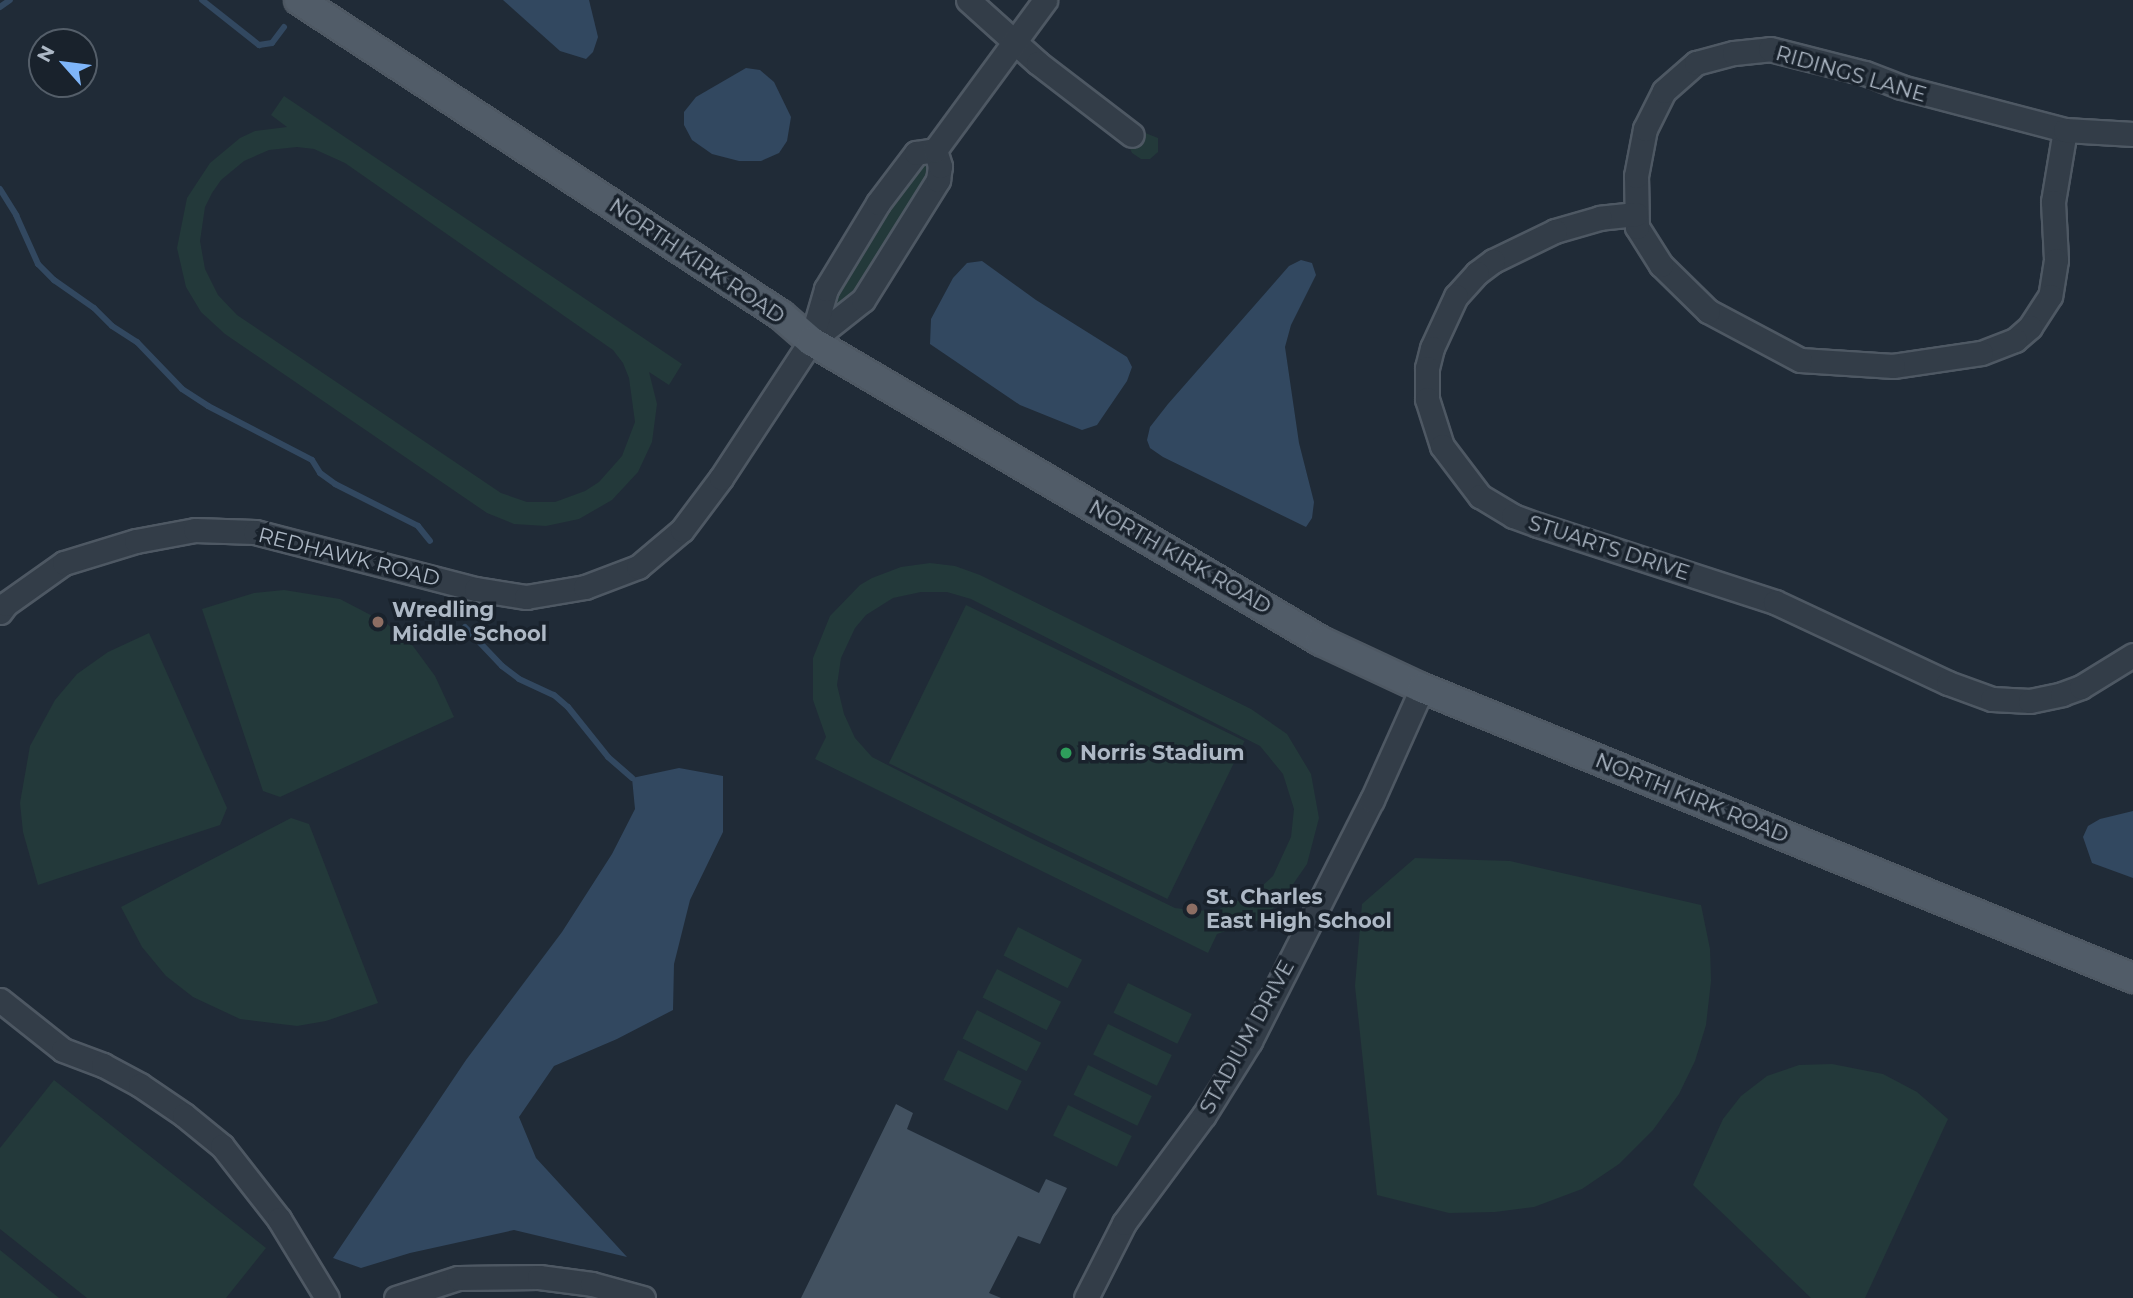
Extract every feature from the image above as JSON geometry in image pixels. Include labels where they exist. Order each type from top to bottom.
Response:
[{"type":"main road","name":"NORTH KIRK ROAD","points":[[299,0],[781,315],[811,341],[1321,641],[1422,688],[2133,978]]},
{"type":"street","points":[[968,0],[1038,63],[1132,135]]},
{"type":"street","points":[[811,341],[826,289],[878,203],[916,153],[935,150],[1045,0]]},
{"type":"street","name":"RIDINGS LANE","points":[[1636,214],[1636,176],[1644,129],[1664,91],[1696,63],[1734,53],[1770,50],[1866,73],[1928,95],[2065,130],[2133,134]]},
{"type":"street","points":[[1636,214],[1637,227],[1661,265],[1708,311],[1800,360],[1893,366],[1981,353],[2015,340],[2030,327],[2050,296],[2056,260],[2053,202],[2065,130]]},
{"type":"street","points":[[811,341],[863,300],[938,180],[940,166],[935,150]]},
{"type":"street","name":"STUARTS DRIVE","points":[[1636,214],[1600,218],[1555,231],[1493,261],[1477,273],[1456,296],[1432,348],[1427,368],[1427,399],[1442,446],[1480,496],[1513,516],[1538,526],[1775,602],[1948,683],[1992,699],[2030,701],[2062,694],[2081,687],[2133,655]]},
{"type":"street","name":"REDHAWK ROAD","points":[[0,612],[6,604],[64,563],[136,541],[195,530],[255,532],[476,589],[526,597],[585,587],[638,567],[682,530],[721,478],[811,341]]},
{"type":"street","name":"STADIUM DRIVE","points":[[1086,1298],[1124,1223],[1203,1115],[1250,1041],[1372,800],[1422,688]]},
{"type":"street","points":[[0,1000],[63,1050],[103,1065],[140,1085],[184,1115],[222,1146],[279,1219],[327,1298]]},
{"type":"street","points":[[396,1298],[458,1278],[539,1277],[592,1284],[643,1298]]},
{"type":"green space","points":[[284,96],[682,364],[669,385],[649,372],[657,404],[652,442],[638,472],[612,500],[579,519],[546,526],[514,524],[487,513],[225,334],[201,312],[186,287],[177,248],[187,198],[210,163],[240,138],[255,131],[287,127],[271,115]],"holes":[[[297,147],[314,149],[345,163],[613,350],[623,363],[629,378],[635,422],[622,456],[599,482],[585,491],[555,502],[527,502],[501,493],[237,315],[218,295],[205,269],[200,241],[205,207],[212,193],[221,180],[244,161],[269,150]]]},
{"type":"green space","points":[[1125,125],[1158,138],[1158,152],[1150,159],[1141,159],[1132,153],[1120,127]]},
{"type":"green space","points":[[917,164],[928,165],[923,186],[849,301],[844,306],[836,305],[831,298],[835,289]]},
{"type":"green space","points":[[930,563],[955,566],[980,575],[1251,709],[1287,734],[1311,774],[1319,818],[1307,864],[1280,903],[1257,921],[1217,934],[1208,953],[815,759],[826,737],[813,700],[813,658],[830,616],[860,585],[901,567]],"holes":[[[921,592],[947,592],[971,599],[1260,746],[1283,774],[1294,809],[1291,837],[1273,876],[1253,894],[1219,909],[1198,911],[1175,908],[872,757],[855,738],[844,714],[837,685],[841,658],[855,628],[866,615],[893,598]]]},
{"type":"green space","points":[[284,590],[340,599],[386,623],[413,646],[435,676],[454,717],[280,797],[263,791],[202,609],[254,593]]},
{"type":"green space","name":"Norris Stadium","points":[[966,605],[1245,741],[1167,899],[889,763]]},
{"type":"green space","points":[[149,633],[227,808],[220,825],[38,885],[23,832],[20,803],[30,746],[55,700],[77,674],[108,652]]},
{"type":"green space","points":[[291,818],[309,824],[378,1003],[326,1021],[297,1026],[240,1019],[193,997],[166,976],[142,947],[121,907]]},
{"type":"green space","points":[[1415,858],[1510,861],[1701,905],[1710,949],[1711,981],[1706,1025],[1695,1061],[1679,1094],[1653,1130],[1619,1164],[1582,1189],[1534,1207],[1495,1212],[1449,1213],[1377,1195],[1355,986],[1362,904]]},
{"type":"green space","points":[[1018,927],[1082,960],[1068,988],[1003,956]]},
{"type":"green space","points":[[997,969],[1061,1002],[1047,1030],[982,998]]},
{"type":"green space","points":[[1128,983],[1192,1014],[1177,1044],[1114,1013]]},
{"type":"green space","points":[[977,1010],[1041,1043],[1027,1071],[962,1039]]},
{"type":"green space","points":[[1108,1024],[1172,1055],[1157,1086],[1093,1055]]},
{"type":"green space","points":[[958,1050],[1022,1081],[1007,1111],[944,1080]]},
{"type":"green space","points":[[1832,1064],[1883,1074],[1917,1092],[1948,1119],[1865,1298],[1811,1298],[1693,1185],[1723,1119],[1741,1096],[1767,1076],[1799,1065]]},
{"type":"green space","points":[[1088,1065],[1152,1096],[1137,1126],[1074,1095]]},
{"type":"green space","points":[[54,1080],[266,1248],[226,1298],[87,1298],[0,1229],[0,1148]]},
{"type":"green space","points":[[1068,1105],[1132,1136],[1117,1167],[1053,1136]]},
{"type":"green space","points":[[0,1250],[59,1298],[0,1298]]},
{"type":"water","points":[[503,0],[589,0],[598,37],[593,52],[586,59],[560,51]]},
{"type":"water","points":[[746,68],[760,70],[774,82],[791,117],[787,141],[779,153],[761,161],[739,161],[712,154],[692,140],[684,125],[684,112],[696,97]]},
{"type":"water","points":[[1301,260],[1312,263],[1316,275],[1291,325],[1285,347],[1299,443],[1314,502],[1312,518],[1306,527],[1163,457],[1150,448],[1147,440],[1150,427],[1168,404],[1289,266]]},
{"type":"water","points":[[982,261],[1036,300],[1127,357],[1132,367],[1127,381],[1097,425],[1082,430],[1020,405],[930,344],[931,319],[953,278],[967,263]]},
{"type":"water","points":[[679,768],[723,776],[723,832],[690,900],[674,964],[673,1010],[617,1039],[554,1066],[519,1117],[536,1158],[627,1257],[514,1230],[410,1253],[361,1268],[333,1258],[466,1060],[562,932],[612,854],[635,809],[632,778]]},
{"type":"water","points":[[2133,811],[2133,878],[2092,863],[2083,837],[2088,826],[2100,819]]},
{"type":"building","points":[[896,1104],[913,1113],[907,1129],[1039,1193],[1046,1179],[1067,1188],[1040,1244],[1018,1236],[989,1293],[1001,1298],[801,1298]]},
{"type":"waterway","points":[[0,7],[10,0]]},
{"type":"waterway","points":[[202,0],[259,45],[272,43],[284,27]]},
{"type":"waterway","points":[[0,189],[16,215],[38,264],[54,280],[94,308],[112,326],[137,342],[182,389],[208,406],[312,460],[320,473],[335,484],[418,526],[430,541]]},
{"type":"waterway","points":[[465,627],[502,666],[519,679],[554,695],[568,707],[608,757],[632,778]]},
{"type":"place","name":"Wredling Middle School","points":[[378,622]]},
{"type":"place","name":"Norris Stadium","points":[[1066,753]]},
{"type":"place","name":"St. Charles East High School","points":[[1192,909]]}]
